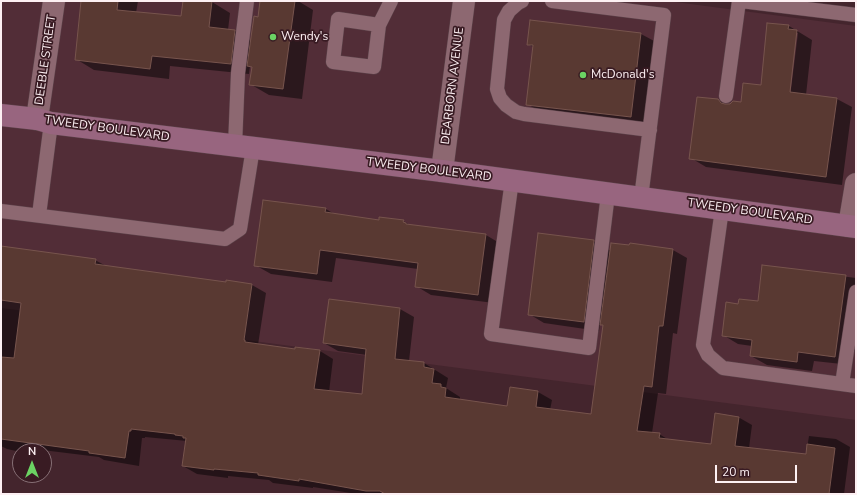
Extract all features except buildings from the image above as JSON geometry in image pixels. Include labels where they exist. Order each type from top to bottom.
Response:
[{"type":"main road","name":"TWEEDY BOULEVARD","points":[[1,115],[512,180],[853,226]]},
{"type":"street","name":"DEEBLE STREET","points":[[44,121],[54,1]]},
{"type":"street","name":"DEARBORN AVENUE","points":[[442,171],[463,1]]},
{"type":"street","points":[[853,226],[856,184]]},
{"type":"lane","points":[[1,211],[225,239],[240,229],[244,147],[238,73],[247,1]]},
{"type":"lane","points":[[379,25],[391,1]]},
{"type":"lane","points":[[522,1],[509,11],[504,20],[497,89],[500,98],[506,105],[516,112],[524,114],[650,130]]},
{"type":"lane","points":[[552,1],[664,15],[641,198]]},
{"type":"lane","points":[[726,96],[740,1],[856,15]]},
{"type":"lane","points":[[39,215],[44,121]]},
{"type":"lane","points":[[512,180],[491,334],[589,348],[608,194]]},
{"type":"lane","points":[[722,209],[703,345],[708,355],[723,368],[849,385],[856,292]]},
{"type":"shaded area","points":[[1,1],[668,1],[856,26],[856,420],[1,308]]},
{"type":"place","name":"Wendy's","points":[[273,37]]},
{"type":"place","name":"McDonald's","points":[[583,75]]}]
